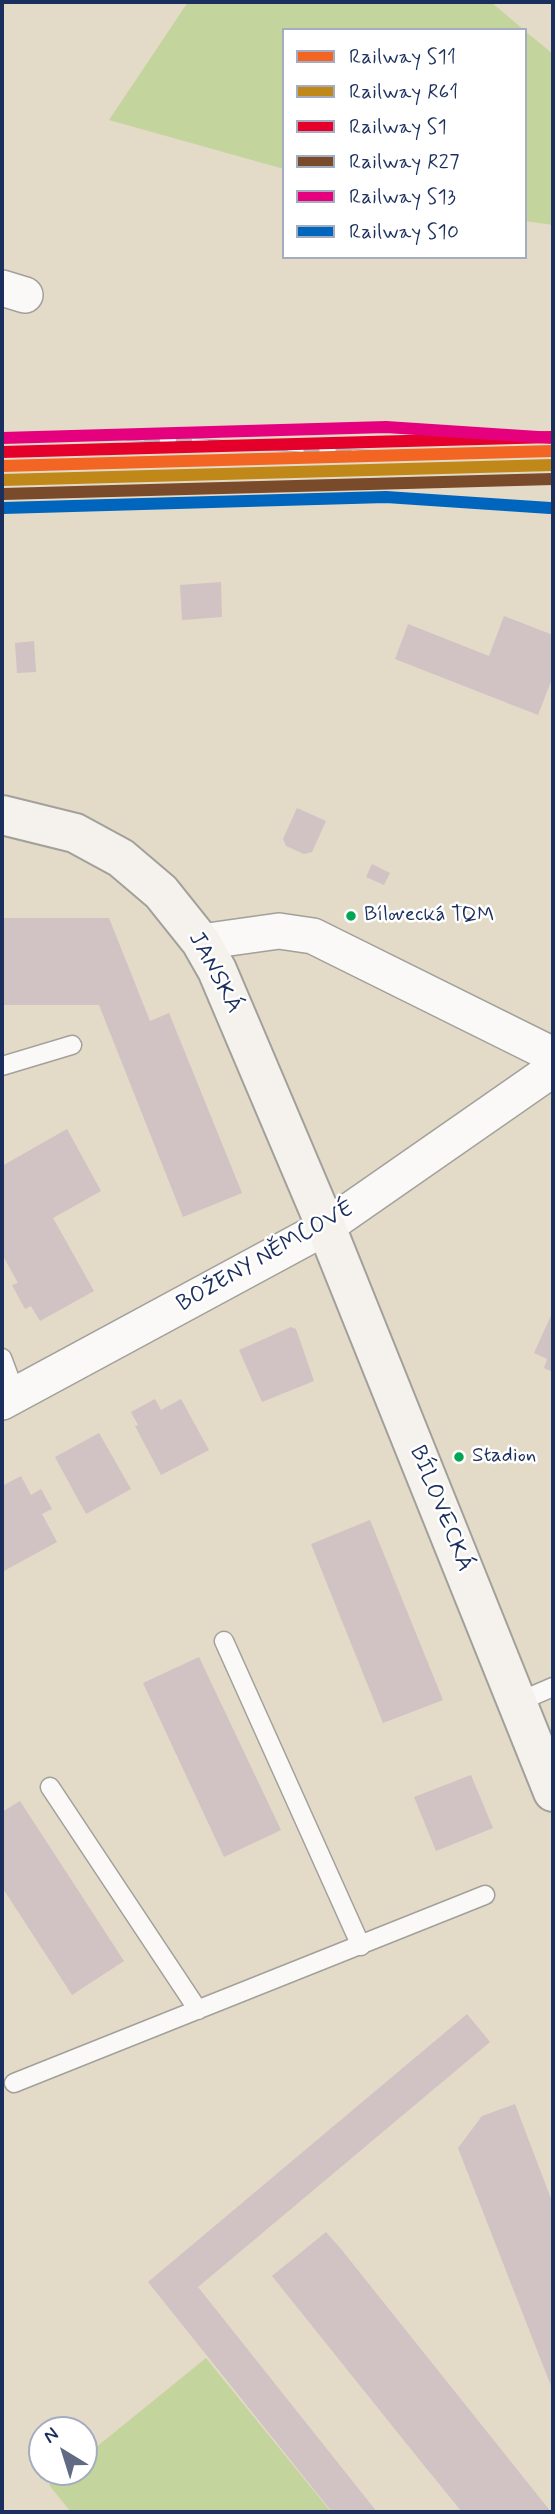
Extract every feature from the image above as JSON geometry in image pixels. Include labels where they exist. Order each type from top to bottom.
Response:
[{"type":"main road","name":"JANSKÁ","points":[[2,815],[75,833],[121,858],[161,892],[201,943],[230,997],[326,1227]]},
{"type":"main road","name":"BÍLOVECKÁ","points":[[326,1227],[553,1791]]},
{"type":"street","points":[[201,943],[269,932],[296,932],[313,936],[553,1055]]},
{"type":"street","name":"BOŽENY NĚMCOVÉ","points":[[9,1399],[326,1227],[553,1069]]},
{"type":"lane","points":[[2,1066],[72,1045]]},
{"type":"lane","points":[[2,1358],[9,1399]]},
{"type":"lane","points":[[223,1641],[361,1946]]},
{"type":"lane","points":[[518,1702],[553,1688]]},
{"type":"lane","points":[[50,1787],[198,2010]]},
{"type":"lane","points":[[14,2082],[485,1895]]},
{"type":"green space","points":[[188,2],[491,2],[522,28],[282,28],[282,168],[109,120]]},
{"type":"green space","points":[[527,33],[553,54],[553,225],[527,221]]},
{"type":"green space","points":[[206,2358],[331,2512],[71,2512],[50,2486],[98,2486],[98,2446]]},
{"type":"building","points":[[221,582],[222,617],[182,620],[180,585]]},
{"type":"building","points":[[504,616],[553,635],[553,676],[538,715],[395,659],[408,624],[489,656]]},
{"type":"building","points":[[34,641],[36,672],[17,673],[15,643]]},
{"type":"building","points":[[297,808],[326,821],[312,852],[304,854],[286,846],[283,839]]},
{"type":"building","points":[[372,864],[390,873],[384,885],[366,877]]},
{"type":"building","points":[[2,918],[109,918],[150,1021],[169,1013],[242,1193],[183,1217],[99,1005],[2,1005]]},
{"type":"building","points":[[67,1129],[101,1191],[53,1218],[94,1291],[40,1321],[31,1306],[25,1309],[12,1285],[18,1283],[2,1254],[2,1166]]},
{"type":"building","points":[[553,1311],[553,1372],[544,1368],[547,1359],[534,1353]]},
{"type":"building","points":[[291,1327],[296,1329],[314,1381],[262,1402],[239,1350]]},
{"type":"building","points":[[155,1399],[161,1410],[181,1399],[209,1450],[161,1475],[135,1426],[138,1425],[131,1412]]},
{"type":"building","points":[[99,1433],[131,1489],[86,1514],[55,1457]]},
{"type":"building","points":[[21,1476],[31,1495],[41,1489],[52,1509],[42,1514],[57,1542],[2,1572],[2,1486]]},
{"type":"building","points":[[370,1520],[443,1700],[383,1723],[311,1544]]},
{"type":"building","points":[[199,1657],[281,1830],[224,1857],[143,1683]]},
{"type":"building","points":[[471,1775],[493,1828],[436,1851],[414,1797]]},
{"type":"building","points":[[20,1801],[124,1961],[72,1995],[2,1887],[2,1812]]},
{"type":"building","points":[[467,2014],[490,2042],[198,2287],[377,2512],[332,2512],[148,2282]]},
{"type":"building","points":[[515,2104],[553,2204],[553,2391],[458,2148],[482,2116]]},
{"type":"building","points":[[326,2232],[551,2512],[462,2512],[422,2463],[272,2276]]},
{"type":"railway","points":[[128,437],[387,455]]},
{"type":"rail line","name":"S13","points":[[2,438],[386,427],[553,438]]},
{"type":"rail line","name":"S1","points":[[2,452],[553,437]]},
{"type":"rail line","name":"S11","points":[[2,466],[553,451]]},
{"type":"rail line","name":"R61","points":[[2,480],[553,465]]},
{"type":"rail line","name":"R27","points":[[3,494],[553,479]]},
{"type":"rail line","name":"S10","points":[[3,508],[386,497],[550,508]]},
{"type":"place","name":"Bílovecká TQM","points":[[351,916]]},
{"type":"place","name":"Stadion","points":[[459,1457]]}]
